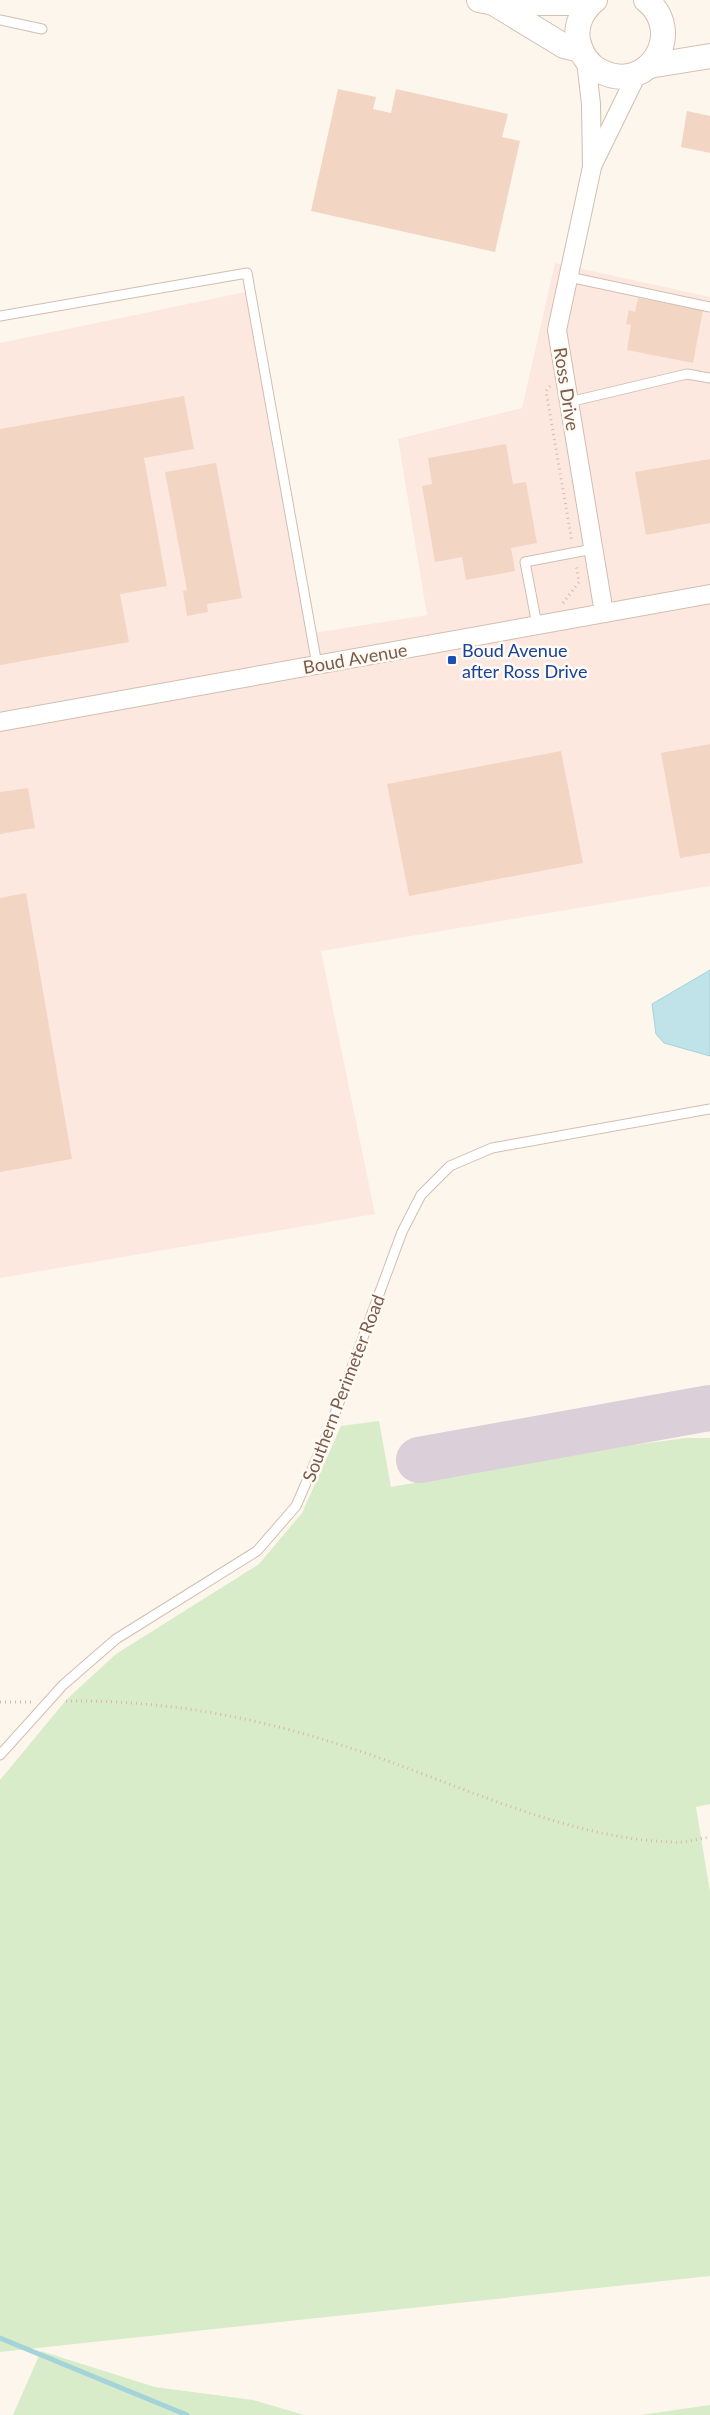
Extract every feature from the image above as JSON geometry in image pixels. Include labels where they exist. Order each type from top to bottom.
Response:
[{"type":"main road","points":[[488,1],[592,2]]},
{"type":"main road","points":[[488,1],[564,46],[584,55]]},
{"type":"main road","points":[[592,2],[583,13],[578,25],[578,38],[584,55],[597,70],[610,76],[623,77],[643,70],[710,56]]},
{"type":"main road","points":[[643,70],[656,58],[662,42],[663,26],[654,5]]},
{"type":"street","name":"Ross Drive","points":[[584,55],[591,104],[592,167],[557,330],[604,613]]},
{"type":"street","name":"Ross Drive","points":[[592,167],[643,70]]},
{"type":"street","name":"Boud Avenue","points":[[0,722],[317,665],[535,618],[604,613],[710,594]]},
{"type":"lane","points":[[0,20],[42,29]]},
{"type":"lane","points":[[0,316],[247,273],[317,665]]},
{"type":"lane","points":[[569,277],[710,307]]},
{"type":"lane","points":[[569,402],[687,374],[710,378]]},
{"type":"lane","points":[[535,618],[525,562],[593,549]]},
{"type":"lane","name":"Southern Perimeter Road","points":[[0,1755],[62,1685],[116,1639],[257,1551],[296,1506],[326,1435],[402,1232],[421,1195],[450,1166],[492,1148],[710,1109]]},
{"type":"path","points":[[535,618],[561,606],[579,582],[546,391],[564,370]]},
{"type":"path","points":[[0,1702],[104,1701],[194,1708],[277,1726],[343,1746],[542,1817],[619,1838],[675,1842],[710,1837]]},
{"type":"shaded area","points":[[555,263],[710,297],[710,886],[321,951],[375,1214],[0,1278],[0,343],[255,290],[314,633],[427,615],[398,439],[522,408]]},
{"type":"green space","points":[[379,1421],[391,1487],[626,1446],[686,1438],[710,1438],[710,1804],[696,1807],[710,1892],[710,2276],[0,2352],[0,1780],[67,1699],[116,1654],[259,1564],[302,1513],[341,1426]]},
{"type":"green space","points":[[41,2351],[155,2387],[253,2400],[304,2415],[13,2415]]},
{"type":"green space","points":[[710,2405],[710,2415],[641,2415]]},
{"type":"water","points":[[710,970],[710,1056],[664,1043],[656,1034],[652,1004]]},
{"type":"building","points":[[338,89],[376,97],[373,109],[391,113],[396,89],[508,114],[502,137],[520,141],[495,252],[311,211]]},
{"type":"building","points":[[687,111],[710,116],[710,153],[681,147]]},
{"type":"building","points":[[638,298],[703,310],[693,363],[627,350],[631,325],[626,324],[629,310],[635,312]]},
{"type":"building","points":[[184,396],[194,449],[144,458],[167,586],[120,594],[129,642],[0,665],[0,429]]},
{"type":"building","points":[[506,444],[513,484],[526,482],[537,543],[511,548],[515,571],[466,580],[462,557],[435,562],[422,486],[432,484],[428,458]]},
{"type":"building","points":[[710,459],[710,523],[646,535],[635,472]]},
{"type":"building","points":[[216,463],[242,598],[207,604],[208,612],[187,616],[183,591],[187,590],[165,472]]},
{"type":"building","points":[[710,744],[710,853],[680,858],[661,753]]},
{"type":"building","points":[[561,751],[583,863],[409,896],[387,784]]},
{"type":"building","points":[[28,788],[35,828],[0,834],[0,792]]},
{"type":"building","points":[[26,893],[72,1159],[0,1172],[0,898]]},
{"type":"waterway","points":[[0,2338],[187,2415]]},
{"type":"taxiway","points":[[419,1460],[710,1408]]},
{"type":"place","name":"Boud Avenue after Ross Drive","points":[[452,660]]}]
